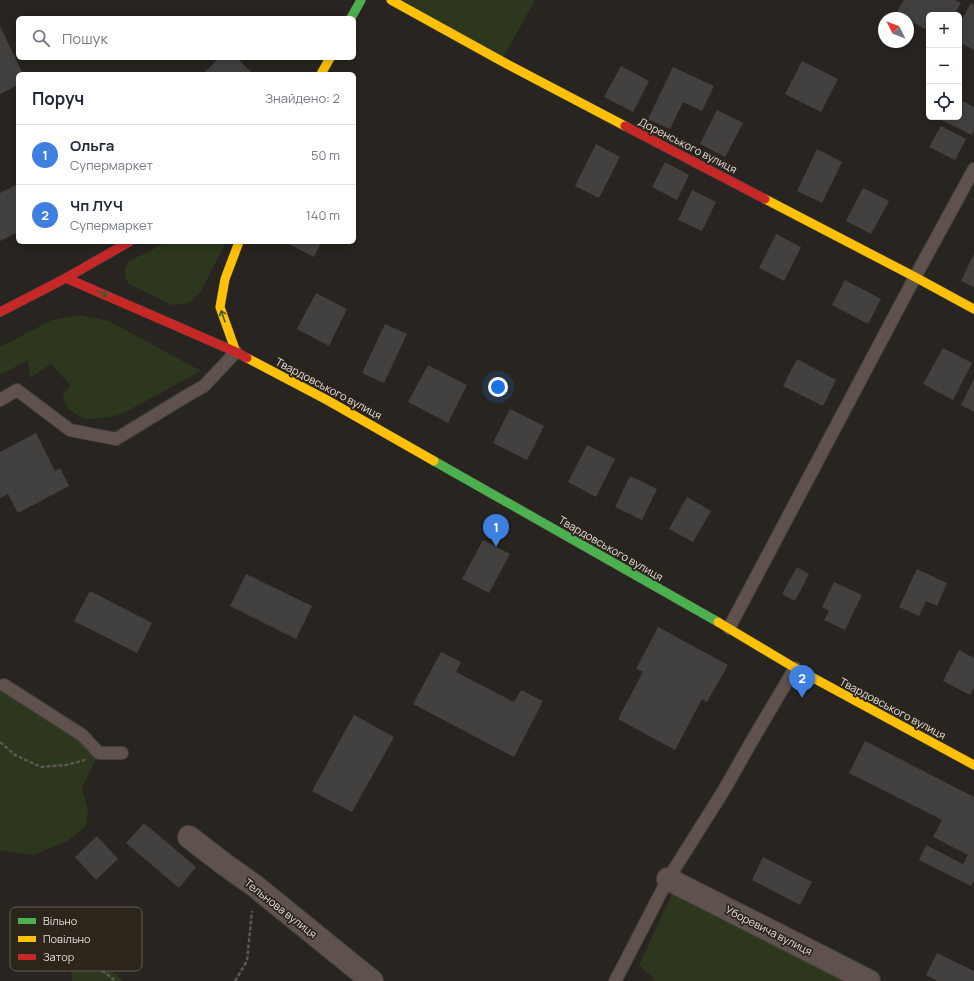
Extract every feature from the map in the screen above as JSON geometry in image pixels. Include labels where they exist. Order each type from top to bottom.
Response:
[{"type":"main road","points":[[352,16],[361,0]]},
{"type":"main road","name":"Доренського вулиця","points":[[391,0],[512,67],[974,309]]},
{"type":"main road","points":[[323,72],[329,60]]},
{"type":"main road","points":[[0,312],[66,278],[126,244]]},
{"type":"main road","points":[[236,352],[220,306],[225,279],[238,244]]},
{"type":"main road","name":"Твардовського вулиця","points":[[66,278],[236,352],[328,400],[729,628],[795,668],[974,765]]},
{"type":"street","name":"Тельнова вулиця","points":[[189,837],[255,886],[355,974],[372,981]]},
{"type":"street","name":"Уборевича вулиця","points":[[668,879],[870,981]]},
{"type":"lane","points":[[729,628],[974,169]]},
{"type":"lane","points":[[0,400],[17,390],[70,430],[116,439],[204,386],[236,352]]},
{"type":"lane","points":[[614,981],[668,879],[724,790],[795,668]]},
{"type":"lane","points":[[4,685],[82,736],[99,753],[122,753]]},
{"type":"path","points":[[0,742],[15,755],[41,767],[66,765],[89,759]]},
{"type":"path","points":[[235,981],[247,961],[255,886]]},
{"type":"path","points":[[103,971],[116,981]]},
{"type":"green space","points":[[402,0],[535,0],[503,58]]},
{"type":"green space","points":[[164,244],[225,244],[201,291],[193,300],[185,304],[172,305],[127,282],[125,268],[128,263]]},
{"type":"green space","points":[[78,315],[109,321],[201,371],[120,415],[94,419],[85,419],[69,410],[64,401],[63,395],[71,386],[51,364],[30,378],[28,360],[0,375],[0,347],[52,320]]},
{"type":"green space","points":[[0,682],[82,735],[97,757],[82,788],[88,810],[86,826],[69,840],[34,855],[0,850]]},
{"type":"green space","points":[[677,883],[847,981],[656,981],[639,965]]},
{"type":"green space","points":[[71,971],[111,971],[117,974],[123,981],[72,981]]},
{"type":"building","points":[[904,0],[955,0],[961,3],[956,12],[926,12],[926,29],[914,23],[914,12],[897,12]]},
{"type":"building","points":[[971,3],[974,5],[974,50],[962,44],[962,20]]},
{"type":"building","points":[[0,26],[22,72],[16,72],[16,86],[0,94]]},
{"type":"building","points":[[217,60],[239,60],[251,72],[205,72]]},
{"type":"building","points":[[802,61],[838,79],[821,112],[785,94]]},
{"type":"building","points":[[621,66],[649,81],[633,112],[604,97]]},
{"type":"building","points":[[673,67],[714,86],[702,111],[683,102],[670,129],[648,119]]},
{"type":"building","points":[[962,101],[974,107],[974,130],[972,135],[941,120],[962,120]]},
{"type":"building","points":[[717,110],[743,123],[725,157],[700,144]]},
{"type":"building","points":[[941,126],[966,139],[955,160],[929,147]]},
{"type":"building","points":[[596,144],[620,157],[599,198],[575,186]]},
{"type":"building","points":[[817,149],[842,162],[822,203],[797,191]]},
{"type":"building","points":[[665,162],[689,175],[677,200],[652,187]]},
{"type":"building","points":[[16,185],[16,233],[0,241],[0,193]]},
{"type":"building","points":[[863,188],[889,201],[871,234],[846,221]]},
{"type":"building","points":[[692,190],[716,202],[702,231],[678,220]]},
{"type":"building","points":[[776,234],[801,247],[784,281],[759,268]]},
{"type":"building","points":[[289,244],[320,244],[314,257]]},
{"type":"building","points":[[974,254],[974,287],[961,281]]},
{"type":"building","points":[[845,280],[881,299],[868,324],[832,305]]},
{"type":"building","points":[[316,293],[347,309],[329,346],[297,329]]},
{"type":"building","points":[[385,324],[407,334],[384,383],[362,373]]},
{"type":"building","points":[[943,348],[972,363],[953,400],[923,384]]},
{"type":"building","points":[[797,359],[836,380],[823,406],[783,386]]},
{"type":"building","points":[[428,365],[467,385],[448,423],[408,402]]},
{"type":"building","points":[[974,379],[974,412],[961,405]]},
{"type":"building","points":[[510,409],[544,426],[527,460],[493,443]]},
{"type":"building","points":[[36,433],[55,471],[60,468],[69,486],[18,513],[8,494],[0,498],[0,452]]},
{"type":"building","points":[[587,445],[615,459],[596,497],[568,482]]},
{"type":"building","points":[[630,476],[657,489],[642,520],[615,507]]},
{"type":"building","points":[[687,497],[711,511],[693,542],[669,529]]},
{"type":"building","points":[[483,540],[510,554],[489,593],[462,579]]},
{"type":"building","points":[[797,567],[809,574],[795,601],[782,594]]},
{"type":"building","points":[[917,569],[947,583],[937,606],[926,601],[919,616],[899,607]]},
{"type":"building","points":[[246,574],[312,606],[296,639],[230,606]]},
{"type":"building","points":[[834,582],[862,595],[845,630],[824,620],[829,611],[822,607]]},
{"type":"building","points":[[90,591],[152,623],[137,653],[74,621]]},
{"type":"building","points":[[658,627],[728,665],[707,702],[702,699],[675,750],[618,719],[643,672],[636,669]]},
{"type":"building","points":[[959,650],[974,658],[974,687],[970,695],[943,681]]},
{"type":"building","points":[[441,652],[461,662],[456,672],[514,702],[521,690],[543,701],[514,757],[413,704]]},
{"type":"building","points":[[354,715],[394,737],[352,812],[312,791]]},
{"type":"building","points":[[865,741],[974,797],[974,881],[971,886],[919,860],[926,845],[963,864],[968,855],[933,837],[942,820],[849,773]]},
{"type":"building","points":[[144,823],[196,867],[179,888],[126,843]]},
{"type":"building","points":[[97,836],[118,859],[96,880],[75,857]]},
{"type":"building","points":[[763,857],[812,882],[800,905],[752,880]]},
{"type":"building","points":[[937,953],[974,971],[974,981],[937,981],[926,975]]},
{"type":"traffic: fast","points":[[352,16],[361,0]]},
{"type":"traffic: fast","points":[[434,461],[718,622]]},
{"type":"traffic: slow","points":[[391,0],[505,63],[625,126]]},
{"type":"traffic: slow","points":[[322,72],[329,60]]},
{"type":"traffic: slow","points":[[765,199],[974,309]]},
{"type":"traffic: slow","points":[[236,352],[220,307],[225,279],[238,244]]},
{"type":"traffic: slow","points":[[247,358],[327,400],[434,461]]},
{"type":"traffic: slow","points":[[718,622],[795,668],[974,765]]},
{"type":"traffic: jam","points":[[625,126],[765,199]]},
{"type":"traffic: jam","points":[[0,312],[66,278],[126,244]]},
{"type":"traffic: jam","points":[[66,278],[247,358]]},
{"type":"place","name":"Ольга","points":[[496,547]]},
{"type":"place","name":"Чп ЛУЧ","points":[[802,698]]}]
